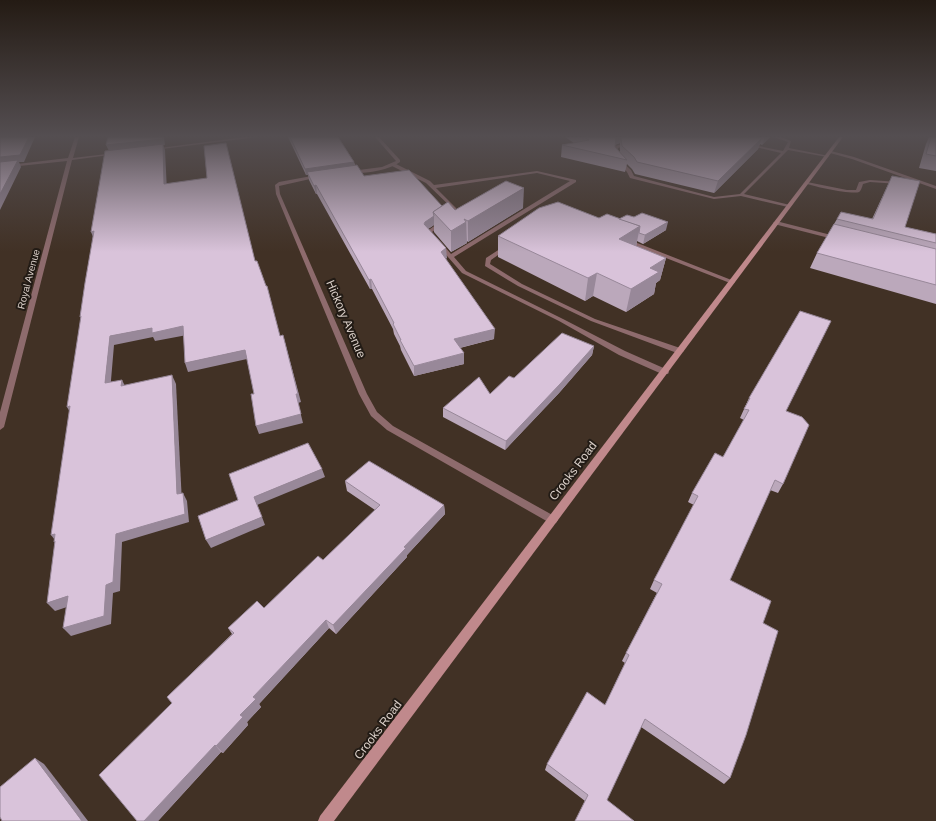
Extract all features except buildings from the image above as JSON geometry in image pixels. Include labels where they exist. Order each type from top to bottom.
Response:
[{"type":"main road","name":"Crooks Road","points":[[325,821],[665,372],[788,206],[813,175]]},
{"type":"street","name":"Royal Avenue","points":[[0,427],[66,175]]},
{"type":"street","name":"Hickory Avenue","points":[[326,175],[281,183],[277,185],[278,194],[363,394],[374,414],[390,428],[553,520]]},
{"type":"street","points":[[414,175],[433,187],[457,213],[452,216]]},
{"type":"street","points":[[433,187],[514,175]]},
{"type":"street","points":[[450,257],[574,181],[551,175]]},
{"type":"street","points":[[631,175],[632,177],[714,198],[741,195],[788,206]]},
{"type":"street","points":[[741,195],[761,175]]},
{"type":"street","points":[[900,175],[936,188]]},
{"type":"street","points":[[807,183],[847,191],[858,191],[861,184],[870,181],[896,183],[913,180]]},
{"type":"street","points":[[446,220],[429,232],[464,272],[561,320],[622,353],[665,372]]},
{"type":"street","points":[[776,222],[847,241]]},
{"type":"street","points":[[620,238],[732,282]]},
{"type":"street","points":[[512,243],[488,259],[487,265],[520,285],[593,320],[680,351]]}]
